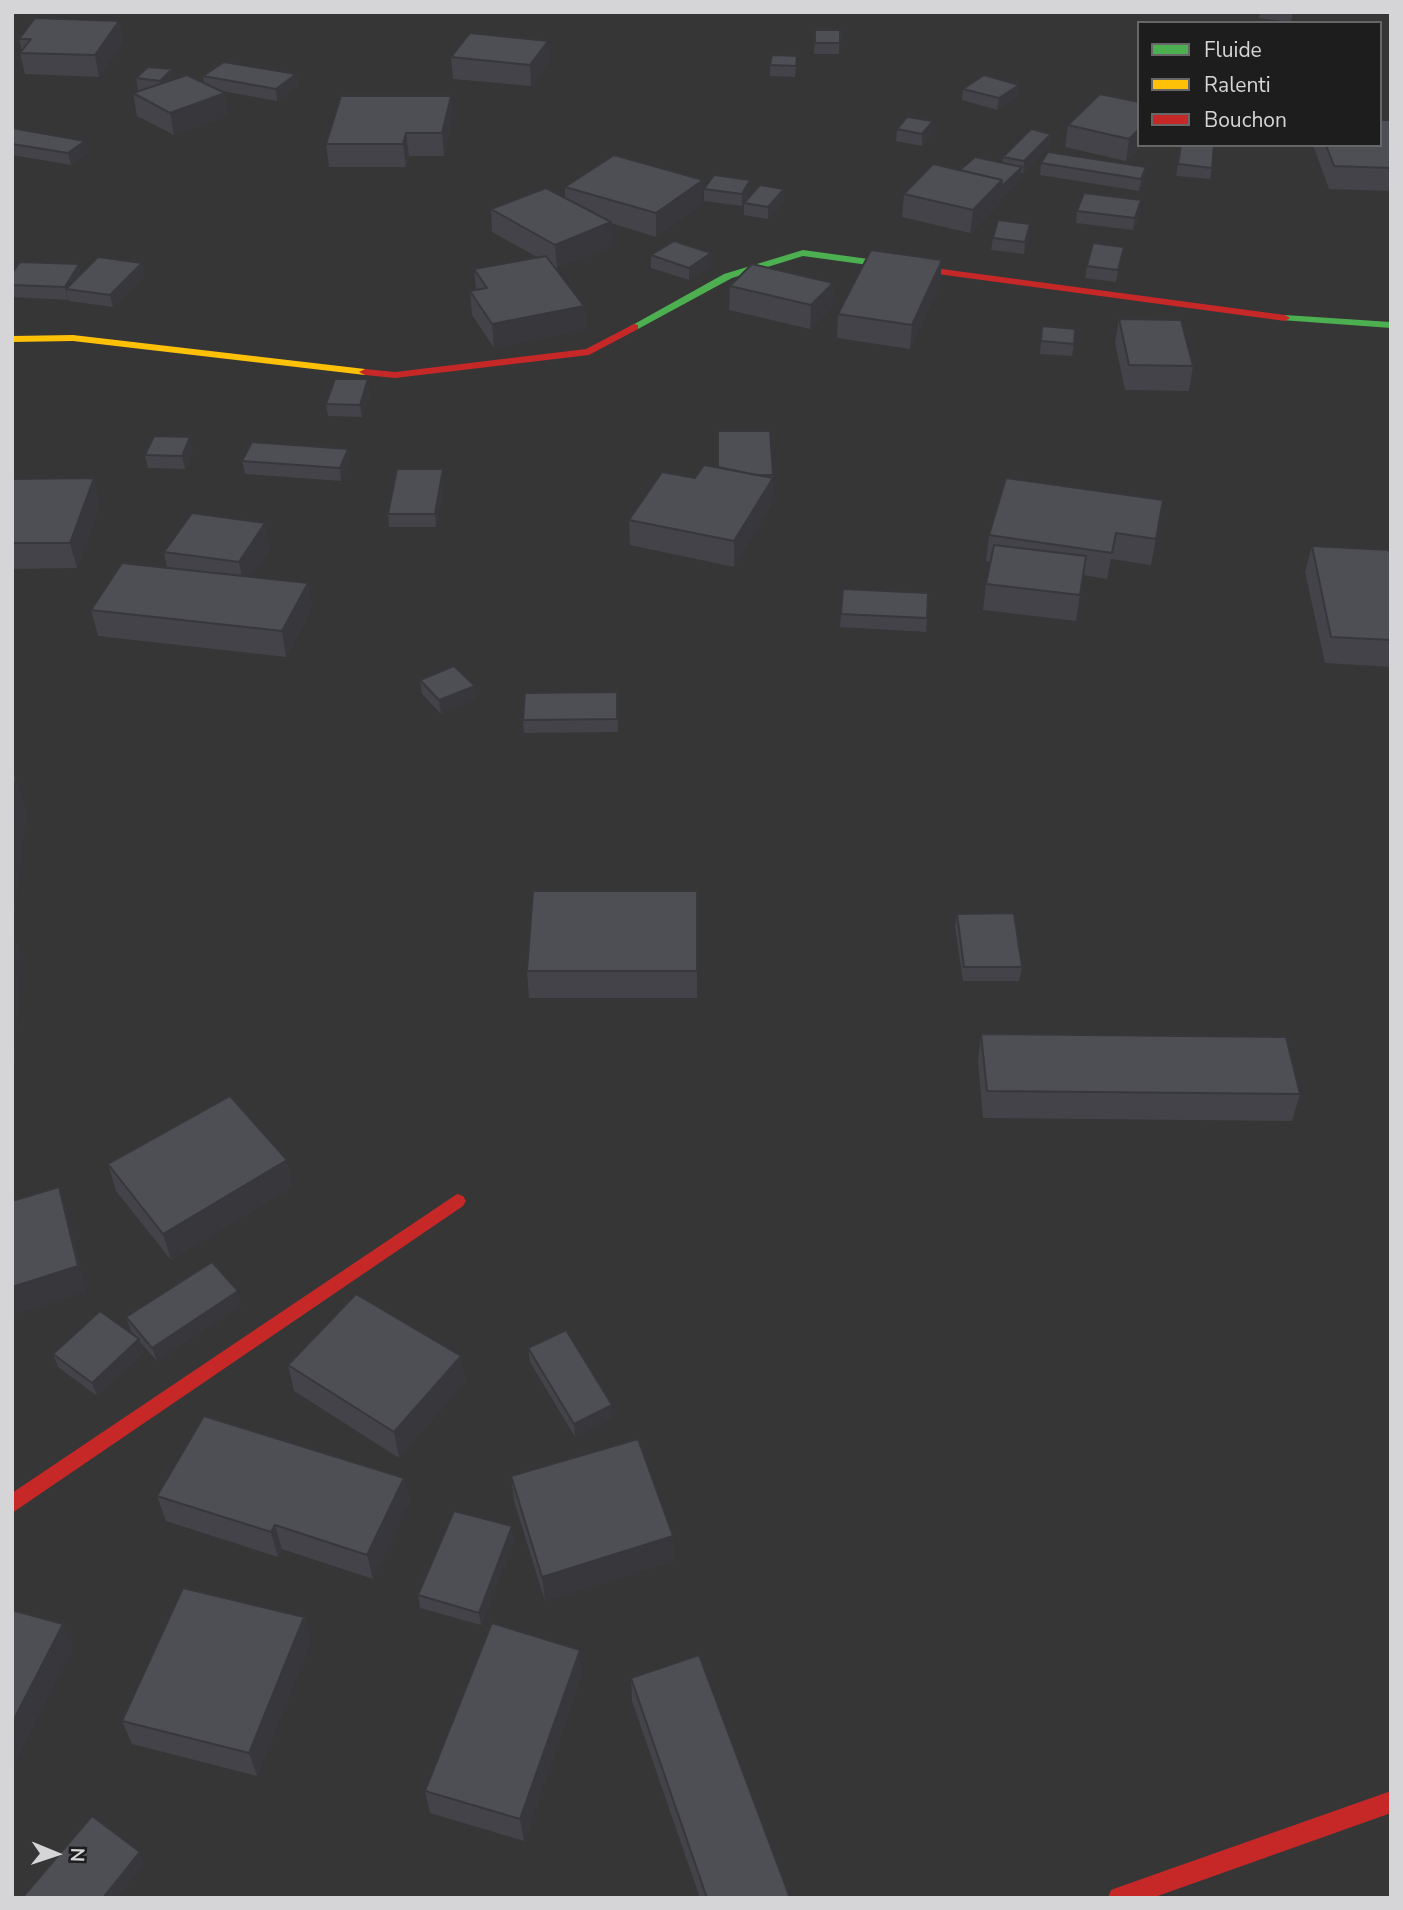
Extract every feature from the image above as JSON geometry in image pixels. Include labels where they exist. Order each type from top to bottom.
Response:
[{"type":"street","points":[[12,339],[73,338],[395,375],[589,352],[728,276],[803,253],[1273,317],[1391,325]]},
{"type":"street","points":[[12,1503],[457,1201]]},
{"type":"street","points":[[1119,1898],[1391,1802]]},
{"type":"building","points":[[35,18],[119,21],[95,55],[20,53],[31,39],[19,39]]},
{"type":"building","points":[[815,30],[840,30],[840,43],[815,43]]},
{"type":"building","points":[[470,33],[548,41],[530,65],[451,57]]},
{"type":"building","points":[[772,55],[797,56],[796,66],[770,65]]},
{"type":"building","points":[[224,62],[296,74],[276,89],[203,76]]},
{"type":"building","points":[[148,67],[172,69],[160,81],[136,78]]},
{"type":"building","points":[[187,75],[225,93],[170,113],[133,93]]},
{"type":"building","points":[[984,75],[1019,85],[999,98],[963,89]]},
{"type":"building","points":[[1100,94],[1137,102],[1137,131],[1129,139],[1068,125]]},
{"type":"building","points":[[341,96],[451,96],[442,133],[406,133],[403,144],[326,144]]},
{"type":"building","points":[[907,117],[933,121],[922,134],[897,129]]},
{"type":"building","points":[[1382,120],[1391,120],[1391,168],[1334,166],[1327,147],[1382,147]]},
{"type":"building","points":[[12,128],[85,141],[68,153],[12,144]]},
{"type":"building","points":[[1031,129],[1051,134],[1024,161],[1003,157]]},
{"type":"building","points":[[1181,147],[1214,147],[1212,168],[1178,164]]},
{"type":"building","points":[[1048,152],[1146,167],[1141,179],[1041,163]]},
{"type":"building","points":[[614,155],[703,180],[656,213],[565,187]]},
{"type":"building","points":[[975,157],[1022,167],[1001,187],[1002,180],[960,170]]},
{"type":"building","points":[[933,164],[1002,180],[973,210],[904,194]]},
{"type":"building","points":[[714,175],[750,180],[742,194],[704,189]]},
{"type":"building","points":[[760,185],[784,189],[768,207],[744,203]]},
{"type":"building","points":[[546,188],[611,222],[555,245],[491,209]]},
{"type":"building","points":[[1084,193],[1141,200],[1135,218],[1077,211]]},
{"type":"building","points":[[998,220],[1030,224],[1025,242],[993,238]]},
{"type":"building","points":[[674,241],[711,253],[689,268],[651,255]]},
{"type":"building","points":[[1093,243],[1124,247],[1118,270],[1087,266]]},
{"type":"building","points":[[871,250],[942,260],[912,325],[838,314]]},
{"type":"building","points":[[546,256],[584,306],[492,324],[470,291],[487,288],[474,269]]},
{"type":"building","points":[[98,257],[142,263],[110,295],[66,289]]},
{"type":"building","points":[[20,262],[79,264],[65,287],[12,285],[12,273]]},
{"type":"building","points":[[752,264],[833,283],[811,305],[730,286]]},
{"type":"building","points":[[1119,319],[1181,320],[1193,366],[1129,365]]},
{"type":"building","points":[[1042,326],[1075,329],[1074,344],[1041,341]]},
{"type":"building","points":[[335,379],[368,379],[360,405],[326,404]]},
{"type":"building","points":[[718,431],[770,431],[773,475],[756,475],[718,467]]},
{"type":"building","points":[[154,436],[190,437],[182,456],[145,455]]},
{"type":"building","points":[[252,442],[348,449],[340,468],[242,461]]},
{"type":"building","points":[[704,465],[773,478],[734,541],[629,520],[662,472],[695,478]]},
{"type":"building","points":[[397,469],[443,469],[435,514],[388,514]]},
{"type":"building","points":[[94,478],[70,543],[12,543],[12,479]]},
{"type":"building","points":[[1006,478],[1163,500],[1156,539],[1116,533],[1112,553],[989,535]]},
{"type":"building","points":[[192,513],[265,523],[239,562],[164,552]]},
{"type":"building","points":[[994,545],[1086,556],[1080,595],[986,584]]},
{"type":"building","points":[[1312,546],[1389,550],[1391,640],[1331,637]]},
{"type":"building","points":[[122,563],[308,583],[282,631],[91,610]]},
{"type":"building","points":[[843,589],[928,593],[927,618],[841,614]]},
{"type":"building","points":[[454,666],[475,686],[439,700],[420,680]]},
{"type":"building","points":[[617,692],[617,719],[523,720],[525,693]]},
{"type":"building","points":[[12,776],[16,776],[12,804]]},
{"type":"building","points":[[533,891],[697,891],[697,971],[527,971]]},
{"type":"building","points":[[1014,913],[1022,967],[964,967],[957,914]]},
{"type":"building","points":[[981,1034],[1286,1037],[1300,1094],[987,1091]]},
{"type":"building","points":[[230,1096],[287,1160],[163,1234],[108,1164]]},
{"type":"building","points":[[59,1187],[78,1266],[12,1287],[12,1201]]},
{"type":"building","points":[[212,1262],[238,1291],[152,1348],[126,1317]]},
{"type":"building","points":[[356,1294],[461,1356],[394,1432],[288,1365]]},
{"type":"building","points":[[100,1311],[139,1339],[92,1383],[53,1354]]},
{"type":"building","points":[[566,1330],[612,1405],[574,1424],[528,1348]]},
{"type":"building","points":[[204,1416],[404,1478],[367,1555],[275,1525],[271,1532],[157,1496]]},
{"type":"building","points":[[638,1439],[673,1536],[542,1577],[511,1476]]},
{"type":"building","points":[[454,1511],[512,1526],[479,1613],[418,1595]]},
{"type":"building","points":[[183,1588],[304,1617],[249,1753],[122,1721]]},
{"type":"building","points":[[12,1610],[63,1624],[12,1723]]},
{"type":"building","points":[[492,1623],[580,1650],[520,1819],[425,1791]]},
{"type":"building","points":[[699,1655],[790,1898],[707,1898],[631,1678]]},
{"type":"building","points":[[92,1816],[140,1852],[103,1898],[22,1898]]},
{"type":"traffic: fast","points":[[634,327],[728,276],[803,253],[912,268]]},
{"type":"traffic: fast","points":[[1285,318],[1391,325]]},
{"type":"traffic: slow","points":[[12,339],[73,338],[365,372]]},
{"type":"traffic: jam","points":[[912,268],[1285,318]]},
{"type":"traffic: jam","points":[[365,372],[395,375],[589,352],[634,327]]},
{"type":"traffic: jam","points":[[12,1504],[457,1201]]},
{"type":"traffic: jam","points":[[1119,1898],[1391,1802]]}]
